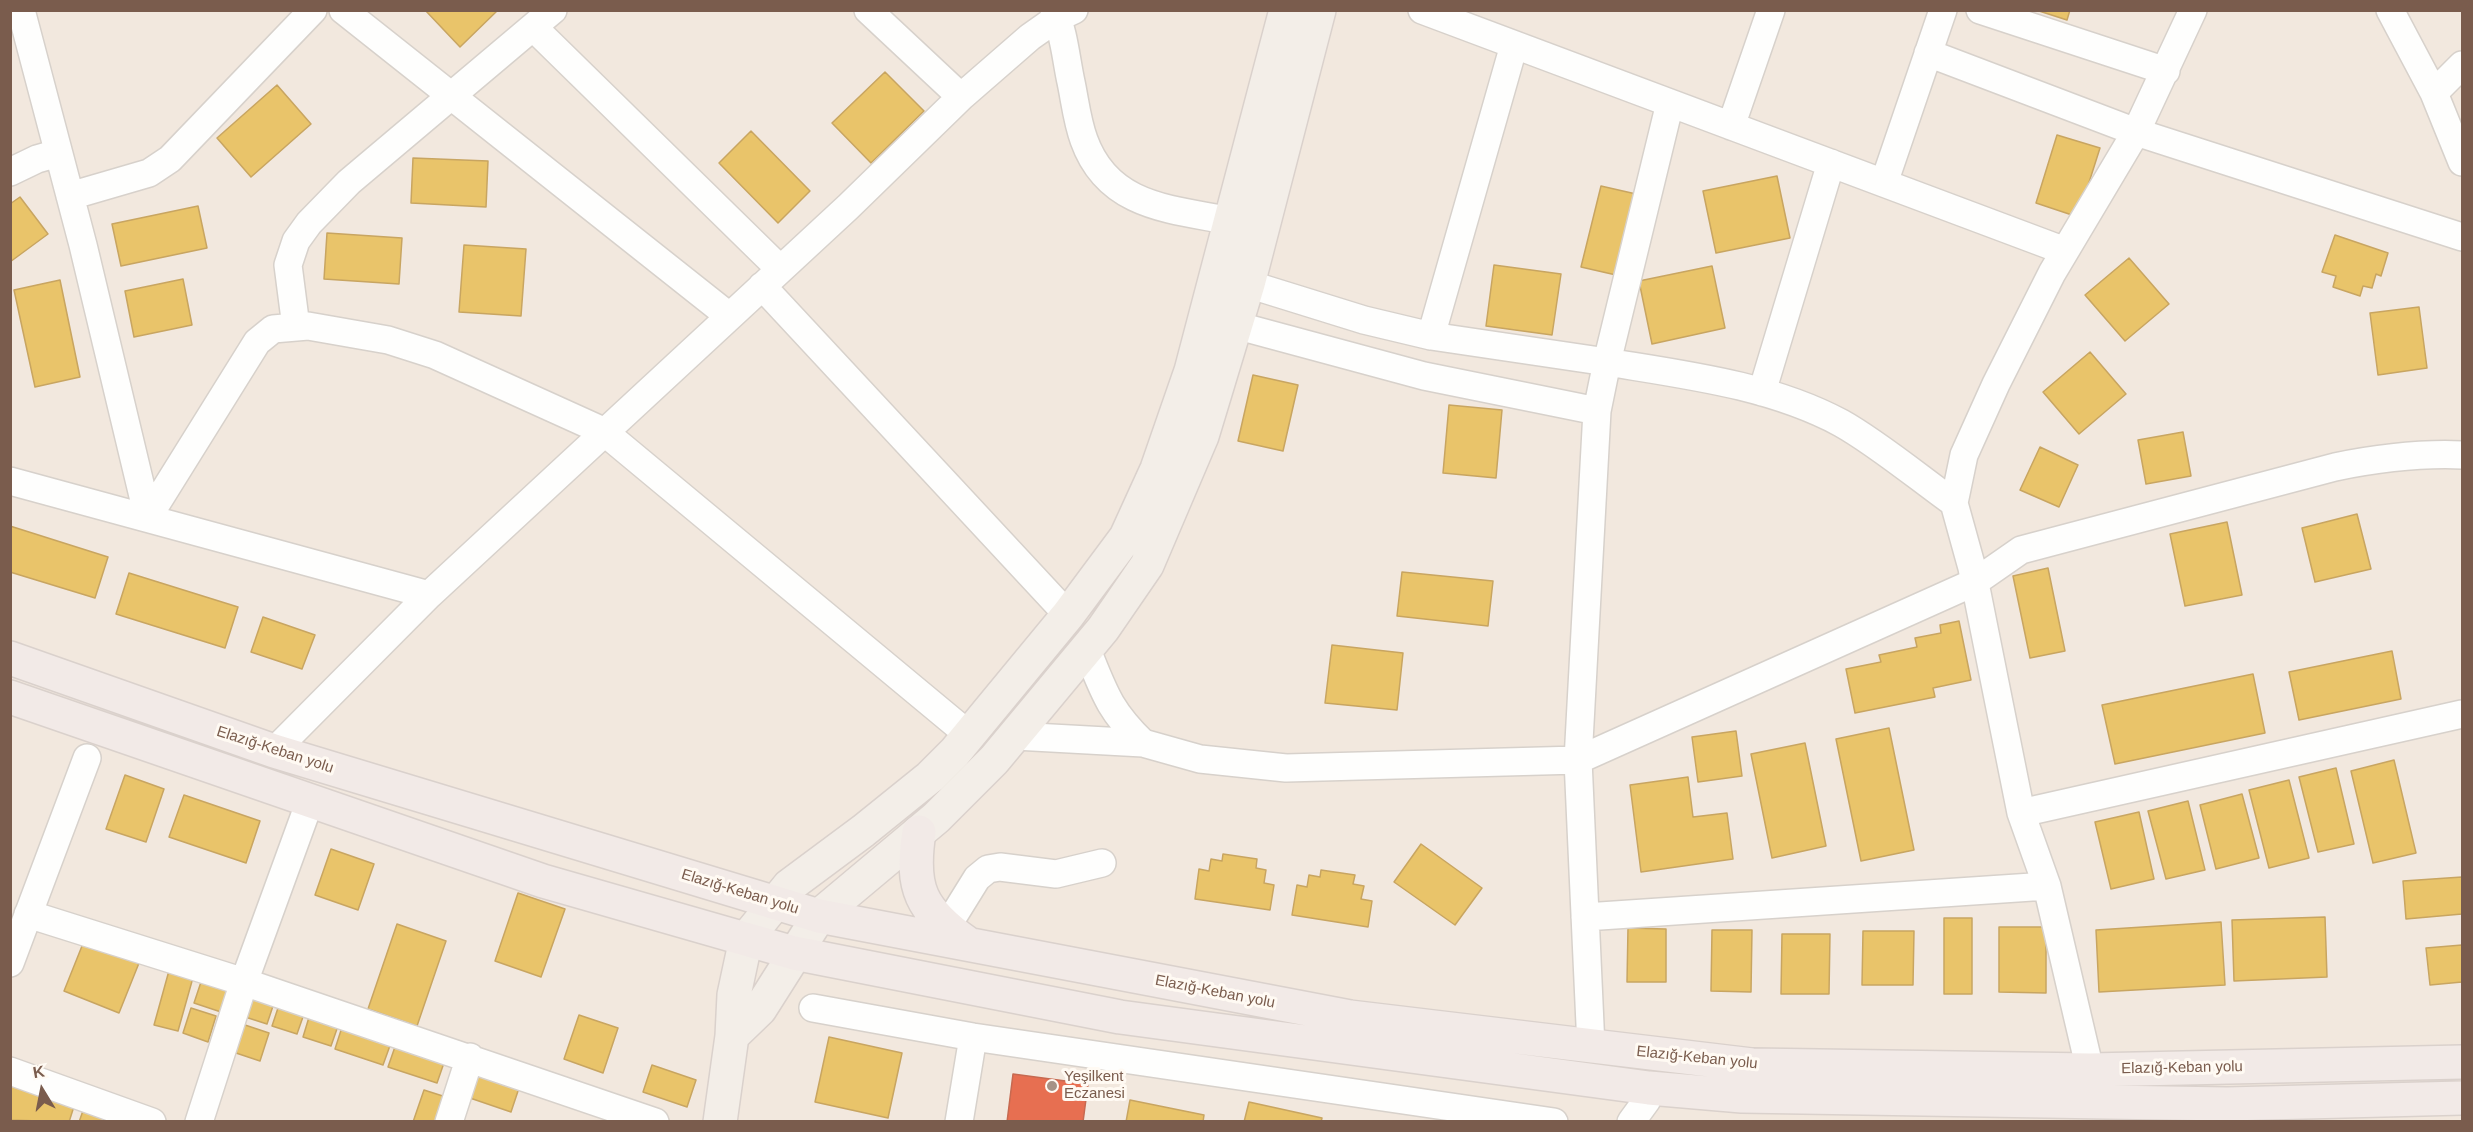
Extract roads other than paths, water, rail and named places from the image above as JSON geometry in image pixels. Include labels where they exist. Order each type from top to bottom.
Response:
[{"type":"highway","name":"Elazığ-Keban yolu","points":[[10,658],[274,751],[819,916],[959,936],[1350,1017],[1752,1065],[2090,1070],[2463,1062]]},
{"type":"highway","name":"Elazığ-Keban yolu","points":[[10,697],[543,881],[794,953],[1120,1017],[1651,1103],[1742,1095],[2221,1113],[2463,1098]]},
{"type":"highway","points":[[919,832],[914,867],[917,884],[930,912],[959,936]]},
{"type":"main road","points":[[720,1122],[732,1036],[734,995],[746,939],[789,886],[930,777],[969,735],[1068,615],[1126,537],[1157,469],[1191,371],[1286,10]]},
{"type":"main road","points":[[732,1036],[760,1009],[819,916],[919,832],[977,777],[1015,736],[1120,608],[1147,564],[1202,436],[1248,284],[1319,10]]},
{"type":"street","points":[[21,10],[70,196],[148,517]]},
{"type":"street","points":[[70,196],[149,173],[170,159],[313,10]]},
{"type":"street","points":[[343,10],[451,98],[729,316]]},
{"type":"street","points":[[868,10],[961,97]]},
{"type":"street","points":[[1422,10],[2065,251]]},
{"type":"street","points":[[1731,126],[1771,10]]},
{"type":"street","points":[[1884,183],[1943,10]]},
{"type":"street","points":[[1980,10],[2166,71]]},
{"type":"street","points":[[2090,1070],[2047,886],[2021,813],[1975,582],[1954,503],[1964,455],[2001,374],[2065,251],[2136,132],[2193,10]]},
{"type":"street","points":[[2390,10],[2434,93],[2463,162]]},
{"type":"street","points":[[274,751],[429,595],[603,431],[771,277],[961,97],[1061,13],[1082,137],[1105,177],[1125,193],[1148,204],[1230,221]]},
{"type":"street","points":[[296,327],[288,265],[296,241],[309,223],[350,183],[544,19],[1068,615]]},
{"type":"street","points":[[1431,336],[1514,45]]},
{"type":"street","points":[[1928,53],[2136,132],[2463,237]]},
{"type":"street","points":[[2434,93],[2463,65]]},
{"type":"street","points":[[1591,1047],[1578,760],[1597,411],[1670,103]]},
{"type":"street","points":[[10,172],[58,153]]},
{"type":"street","points":[[1762,392],[1831,163]]},
{"type":"street","points":[[1248,284],[1364,320],[1431,336],[1607,362],[1695,377],[1762,392],[1808,407],[1843,424],[1954,503]]},
{"type":"street","points":[[1235,326],[1424,376],[1597,411]]},
{"type":"street","points":[[148,517],[256,342],[273,329],[296,327],[342,331],[388,340],[435,355],[603,431],[969,735]]},
{"type":"street","points":[[1015,736],[1143,743],[1200,759],[1287,768],[1578,760],[1975,582],[2022,550],[2336,467],[2383,457],[2421,453],[2463,455]]},
{"type":"street","points":[[10,481],[429,595]]},
{"type":"street","points":[[1087,650],[1106,698],[1119,720],[1143,743]]},
{"type":"street","points":[[2021,813],[2463,714]]},
{"type":"street","points":[[12,957],[87,758]]},
{"type":"street","points":[[199,1122],[244,982],[310,801]]},
{"type":"street","points":[[959,936],[977,878],[988,869],[1000,867],[1056,874],[1102,863]]},
{"type":"street","points":[[1585,917],[2047,886]]},
{"type":"street","points":[[28,914],[244,982],[470,1057],[655,1122]]},
{"type":"street","points":[[813,1008],[973,1037],[1554,1122]]},
{"type":"street","points":[[959,1122],[973,1037]]},
{"type":"street","points":[[449,1122],[470,1057]]},
{"type":"street","points":[[10,1071],[152,1122]]},
{"type":"street","points":[[1631,1122],[1651,1103]]},
{"type":"place","name":"Yeşilkent Eczanesi","points":[[1052,1086]]}]
